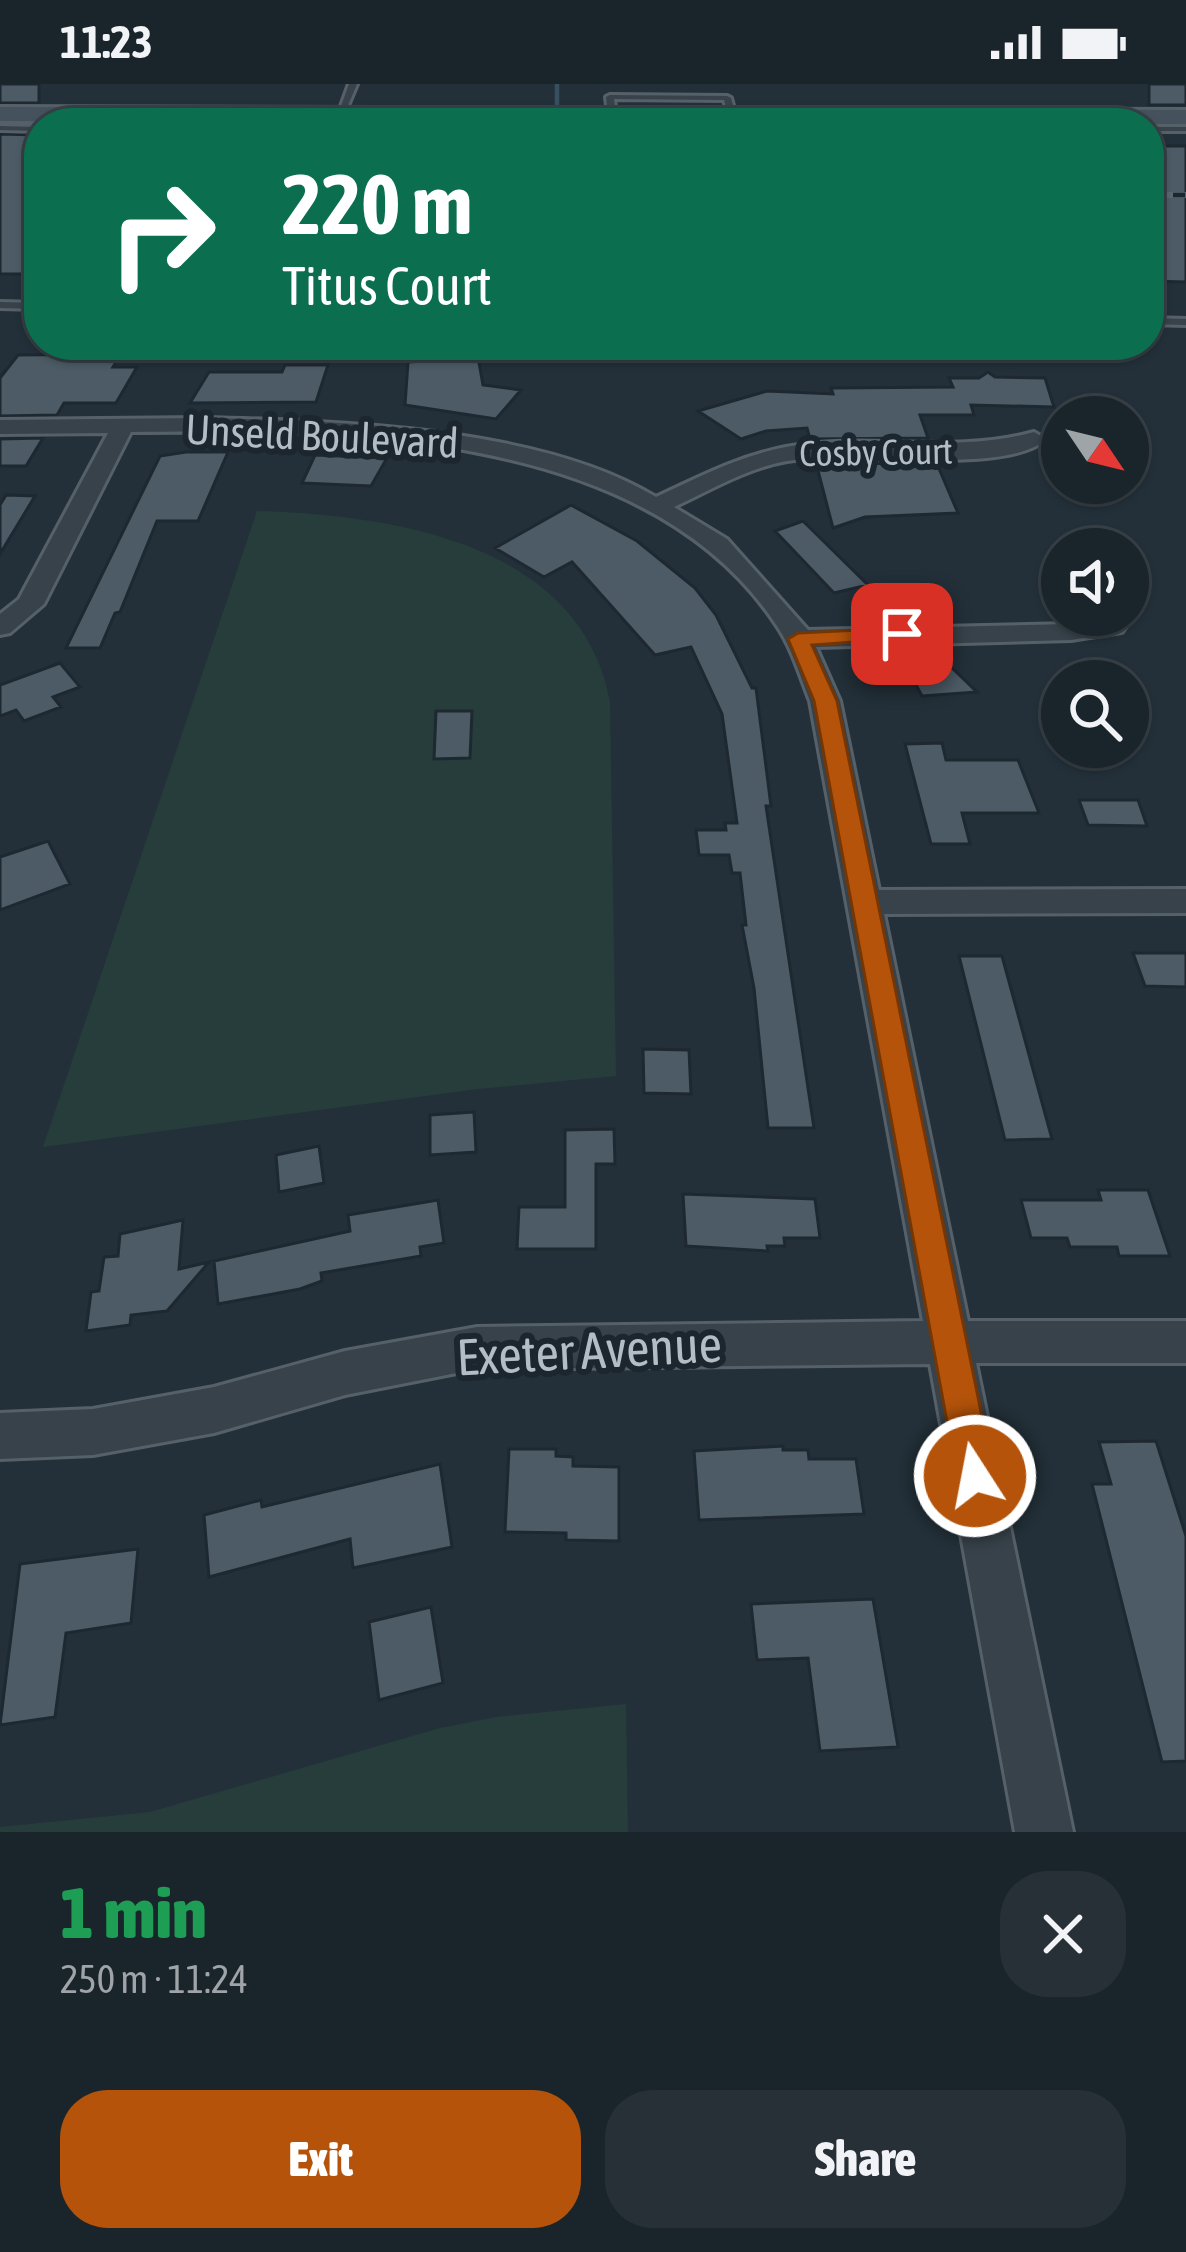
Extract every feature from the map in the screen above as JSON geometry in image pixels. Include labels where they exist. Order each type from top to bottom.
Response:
[{"type":"street","points":[[554,108],[733,108]]},
{"type":"street","name":"Unseld Boulevard","points":[[0,427],[323,427],[417,434],[546,461],[654,508],[704,537],[748,574],[798,639],[825,701],[1044,1832]]},
{"type":"street","points":[[0,627],[30,604],[122,427]]},
{"type":"street","name":"Cosby Court","points":[[654,508],[746,464],[790,453],[990,450],[1018,447],[1034,439]]},
{"type":"street","points":[[798,639],[1041,633]]},
{"type":"street","points":[[865,902],[1186,901]]},
{"type":"street","name":"Exeter Avenue","points":[[0,1436],[93,1432],[133,1425],[214,1410],[345,1373],[477,1348],[606,1342],[1186,1342]]},
{"type":"lane","points":[[615,106],[679,97],[729,107],[725,84]]},
{"type":"green space","points":[[257,511],[365,520],[473,548],[521,572],[561,605],[592,648],[610,702],[616,1076],[478,1089],[43,1147]]},
{"type":"green space","points":[[626,1704],[628,1832],[0,1832],[0,1827],[150,1812],[440,1728],[496,1717]]},
{"type":"building","points":[[0,84],[39,84],[39,103],[0,103]]},
{"type":"building","points":[[1149,84],[1186,84],[1186,105],[1149,105]]},
{"type":"building","points":[[0,134],[24,135],[24,274],[0,274]]},
{"type":"building","points":[[1164,146],[1186,146],[1186,282],[1164,281]]},
{"type":"building","points":[[18,355],[24,355],[24,360],[117,360],[113,367],[137,367],[116,403],[64,403],[57,415],[0,416],[0,378]]},
{"type":"building","points":[[479,360],[483,385],[521,390],[496,419],[405,405],[408,362]]},
{"type":"building","points":[[285,365],[328,365],[316,402],[190,403],[209,372],[282,372]]},
{"type":"building","points":[[988,372],[995,377],[1045,378],[1051,396],[1041,396],[1041,407],[971,405],[974,415],[920,415],[928,438],[810,439],[807,428],[766,431],[741,439],[698,411],[767,391],[833,394],[831,388],[953,387],[949,378],[979,378]]},
{"type":"building","points":[[43,438],[26,466],[0,466],[0,439]]},
{"type":"building","points":[[228,452],[198,521],[157,521],[100,648],[66,648],[160,456]]},
{"type":"building","points":[[315,455],[387,458],[371,486],[302,483]]},
{"type":"building","points":[[816,463],[937,464],[958,513],[865,517],[833,528]]},
{"type":"building","points":[[6,495],[35,496],[0,554],[0,505]]},
{"type":"building","points":[[571,505],[637,541],[695,588],[716,615],[756,688],[771,806],[766,806],[814,1128],[768,1128],[754,988],[742,925],[746,925],[740,873],[732,873],[729,855],[699,855],[696,830],[726,830],[725,823],[737,823],[722,714],[691,647],[655,655],[572,562],[544,577],[495,548]]},
{"type":"building","points":[[803,521],[868,585],[834,593],[775,531]]},
{"type":"building","points":[[60,663],[80,687],[53,697],[61,707],[24,721],[16,710],[0,716],[0,685]]},
{"type":"building","points":[[952,668],[977,692],[922,696],[909,672]]},
{"type":"building","points":[[436,711],[472,711],[470,758],[434,759]]},
{"type":"building","points":[[942,743],[946,760],[1018,760],[1039,813],[962,813],[970,844],[931,844],[905,744]]},
{"type":"building","points":[[1079,800],[1138,800],[1147,826],[1088,825]]},
{"type":"building","points":[[48,841],[70,884],[0,910],[0,857]]},
{"type":"building","points":[[1133,953],[1186,953],[1186,987],[1145,986]]},
{"type":"building","points":[[959,956],[1002,956],[1052,1139],[1005,1140]]},
{"type":"building","points":[[643,1049],[689,1050],[691,1094],[644,1093]]},
{"type":"building","points":[[474,1112],[476,1152],[430,1155],[430,1115]]},
{"type":"building","points":[[614,1129],[615,1164],[596,1164],[596,1249],[517,1249],[519,1207],[565,1207],[565,1130]]},
{"type":"building","points":[[319,1146],[324,1183],[279,1192],[276,1155]]},
{"type":"building","points":[[1098,1190],[1148,1190],[1170,1256],[1119,1256],[1117,1247],[1070,1247],[1067,1238],[1031,1238],[1021,1200],[1101,1200]]},
{"type":"building","points":[[683,1194],[815,1199],[820,1238],[784,1238],[785,1246],[767,1246],[768,1251],[686,1246]]},
{"type":"building","points":[[438,1200],[444,1243],[420,1247],[421,1256],[321,1273],[322,1281],[300,1289],[218,1304],[214,1261],[350,1231],[348,1215]]},
{"type":"building","points":[[183,1220],[179,1269],[209,1262],[167,1311],[131,1315],[130,1325],[86,1331],[91,1292],[99,1291],[104,1257],[118,1256],[120,1234]]},
{"type":"building","points":[[1156,1441],[1186,1536],[1186,1761],[1162,1762],[1092,1484],[1111,1484],[1099,1442]]},
{"type":"building","points":[[783,1446],[783,1450],[808,1450],[809,1459],[856,1459],[864,1514],[699,1520],[694,1451]]},
{"type":"building","points":[[509,1449],[556,1449],[556,1456],[573,1457],[573,1466],[619,1467],[619,1541],[566,1540],[566,1533],[505,1532]]},
{"type":"building","points":[[440,1464],[452,1547],[353,1568],[350,1539],[209,1577],[204,1515],[261,1500],[262,1507]]},
{"type":"building","points":[[138,1549],[131,1623],[66,1633],[55,1717],[0,1725],[20,1564]]},
{"type":"building","points":[[873,1599],[898,1747],[820,1751],[808,1658],[757,1660],[751,1604]]},
{"type":"building","points":[[431,1607],[443,1683],[379,1700],[369,1622]]},
{"type":"waterway","points":[[557,84],[557,108]]},
{"type":"railway","points":[[1164,195],[1186,195]]},
{"type":"route","points":[[902,634],[798,639],[825,701],[975,1476]]}]
